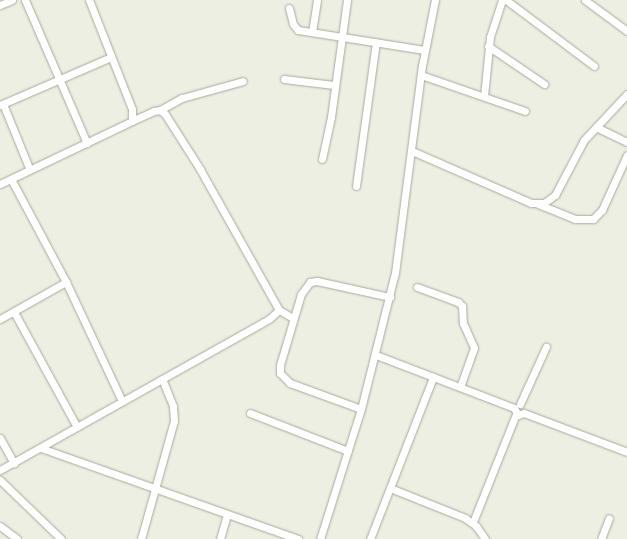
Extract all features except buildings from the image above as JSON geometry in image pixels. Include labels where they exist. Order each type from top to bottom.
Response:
[{"type":"street","points":[[0,5],[12,0]]},
{"type":"street","points":[[25,0],[86,143]]},
{"type":"street","points":[[89,0],[132,109],[132,121]]},
{"type":"street","points":[[312,32],[317,0]]},
{"type":"street","points":[[322,159],[331,117],[334,85],[347,0]]},
{"type":"street","points":[[320,539],[361,409],[390,296],[412,151],[424,50],[436,0]]},
{"type":"street","points":[[484,96],[488,46],[502,0]]},
{"type":"street","points":[[506,0],[594,66]]},
{"type":"street","points":[[585,0],[627,32]]},
{"type":"street","points":[[289,8],[294,27],[312,32],[424,50]]},
{"type":"street","points":[[356,186],[376,42]]},
{"type":"street","points":[[488,46],[544,84]]},
{"type":"street","points":[[30,170],[1,104],[112,57]]},
{"type":"street","points":[[421,75],[525,111]]},
{"type":"street","points":[[284,79],[334,85]]},
{"type":"street","points":[[0,184],[132,121],[160,110],[182,98],[243,81]]},
{"type":"street","points":[[537,204],[544,203],[555,195],[584,140],[627,94]]},
{"type":"street","points":[[160,110],[165,114],[200,168],[279,310],[293,318]]},
{"type":"street","points":[[596,127],[627,142]]},
{"type":"street","points":[[412,151],[575,219],[593,219],[602,210],[627,155]]},
{"type":"street","points":[[11,179],[66,282],[122,401]]},
{"type":"street","points":[[361,409],[290,383],[284,378],[280,365],[301,294],[310,282],[317,281],[390,296]]},
{"type":"street","points":[[0,319],[66,282]]},
{"type":"street","points":[[417,287],[458,302],[462,306],[463,323],[474,348],[460,387]]},
{"type":"street","points":[[0,470],[269,319],[279,310]]},
{"type":"street","points":[[14,312],[77,427]]},
{"type":"street","points":[[473,522],[515,411],[520,404],[546,347]]},
{"type":"street","points":[[376,355],[460,387],[515,411],[524,413],[627,452]]},
{"type":"street","points":[[370,539],[433,377]]},
{"type":"street","points":[[140,539],[156,489],[174,421],[173,406],[162,379]]},
{"type":"street","points":[[520,404],[525,409],[524,413]]},
{"type":"street","points":[[250,413],[348,451]]},
{"type":"street","points":[[0,438],[14,463]]},
{"type":"street","points":[[41,448],[298,539]]},
{"type":"street","points":[[0,480],[61,539]]},
{"type":"street","points":[[390,488],[442,507],[473,522],[485,539]]},
{"type":"street","points":[[220,539],[227,514]]},
{"type":"street","points":[[601,539],[609,518]]},
{"type":"street","points":[[0,526],[17,539]]}]
